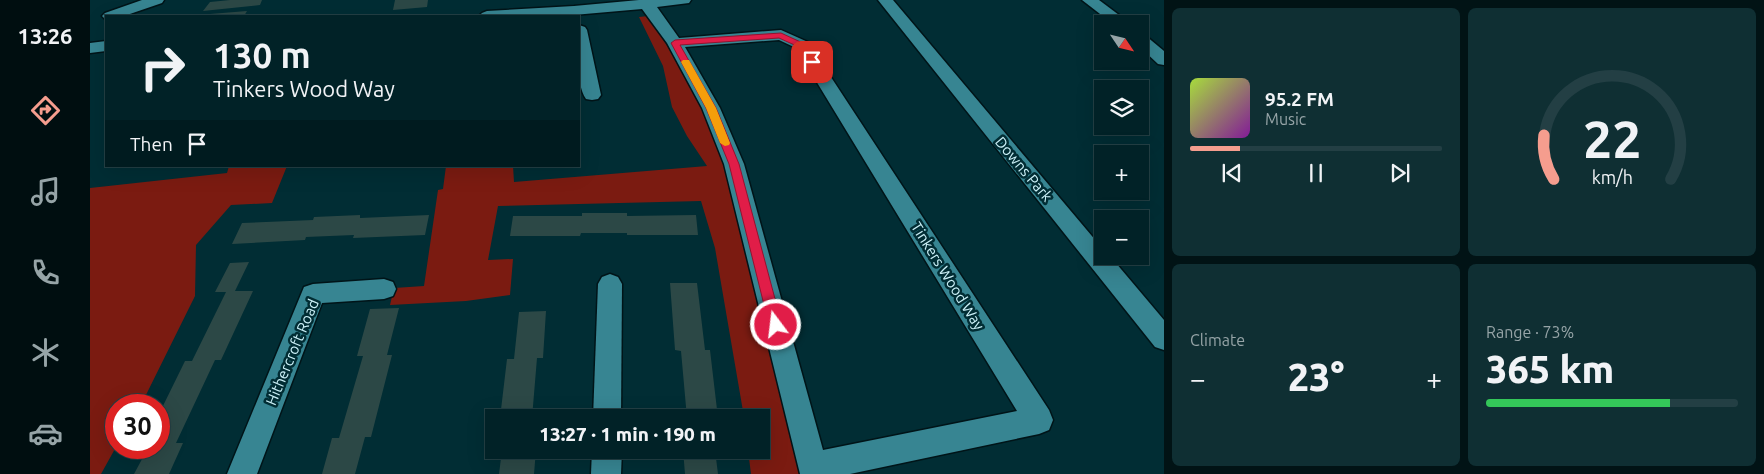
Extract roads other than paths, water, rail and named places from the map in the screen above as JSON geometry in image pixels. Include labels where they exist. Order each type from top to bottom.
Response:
[{"type":"street","points":[[114,15],[157,0]]},
{"type":"street","points":[[516,15],[575,13],[646,3],[684,0]]},
{"type":"street","name":"Downs Park","points":[[884,0],[1164,339]]},
{"type":"street","points":[[1089,0],[1110,15]]},
{"type":"street","points":[[646,3],[675,43],[711,108],[734,164],[814,471]]},
{"type":"street","points":[[580,35],[592,95]]},
{"type":"street","name":"Tinkers Wood Way","points":[[675,43],[781,35],[802,45],[1040,420],[814,471]]},
{"type":"street","points":[[90,48],[105,46]]},
{"type":"street","points":[[1149,46],[1164,60]]},
{"type":"street","points":[[607,409],[610,284]]},
{"type":"street","name":"Hithercroft Road","points":[[242,474],[313,294],[384,289]]},
{"type":"street","points":[[606,474],[607,459]]}]
